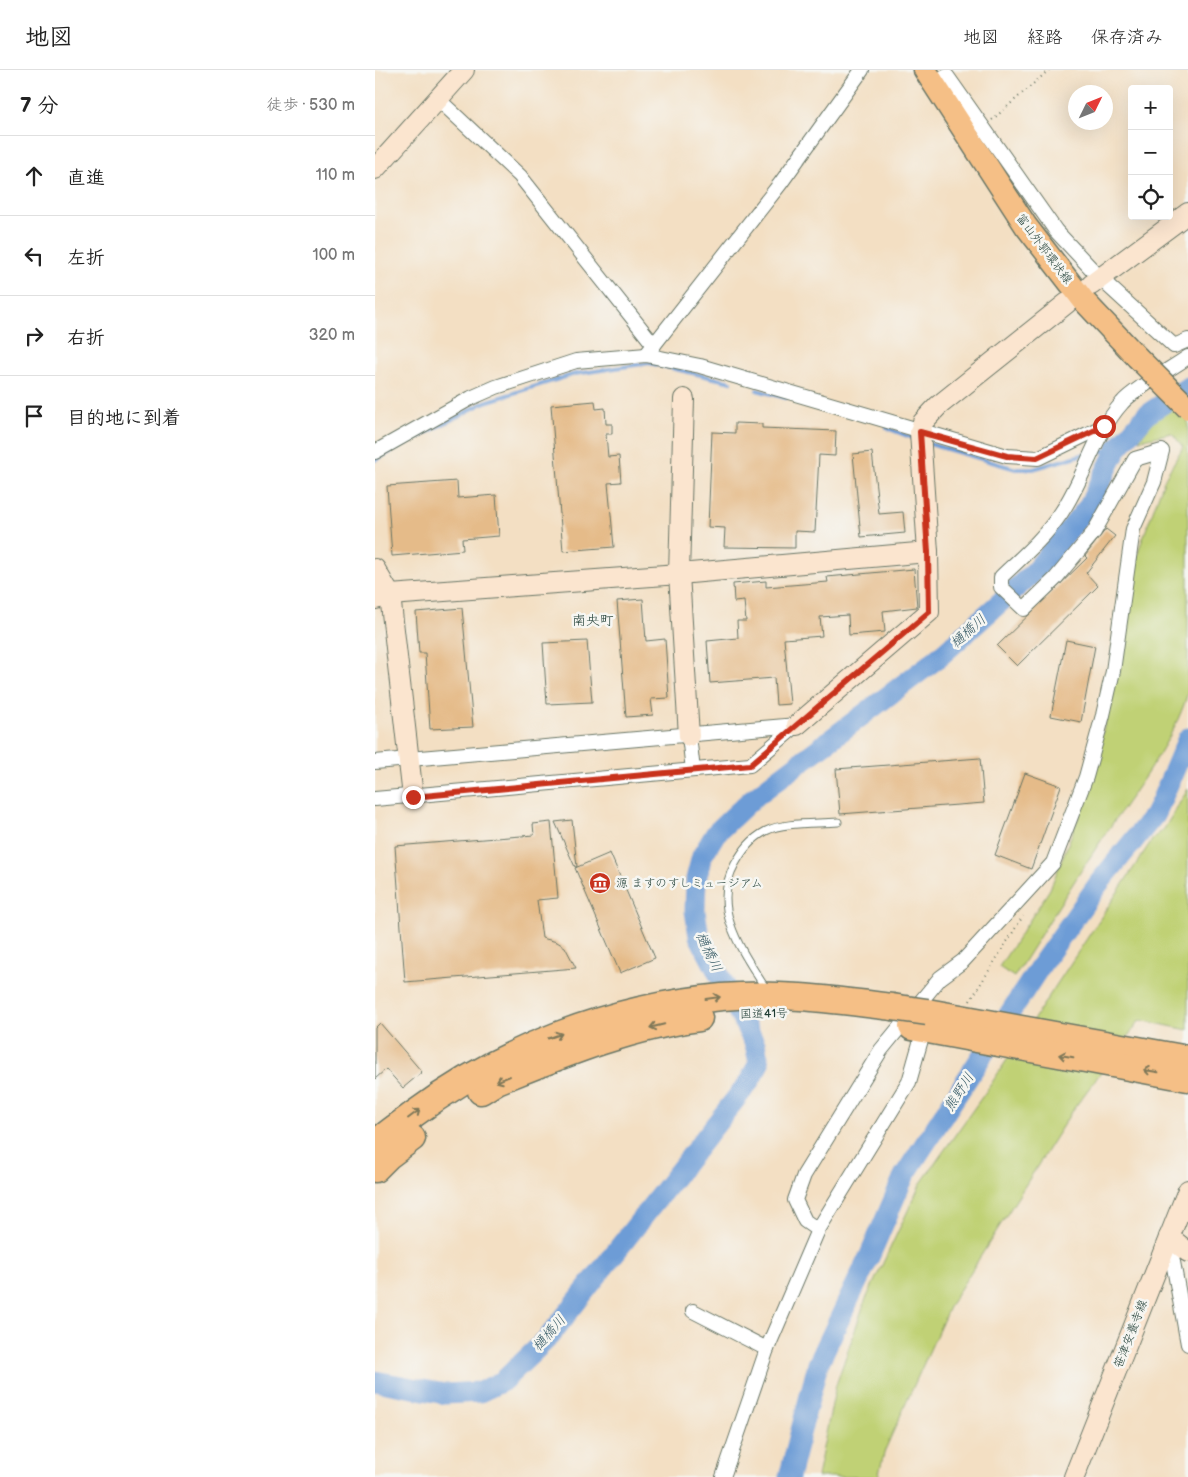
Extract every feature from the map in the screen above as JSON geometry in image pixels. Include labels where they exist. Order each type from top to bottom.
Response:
[{"type":"highway","name":"国道41号","points":[[378,1150],[431,1102],[484,1069],[544,1040],[638,1011],[722,997],[812,997],[921,1023],[962,1025],[1119,1056],[1188,1078]]},
{"type":"highway","name":"国道41号","points":[[378,1150],[497,1081],[611,1038],[681,1020],[731,1015],[885,1014]]},
{"type":"highway","name":"国道41号","points":[[1119,1056],[1188,1059]]},
{"type":"main road","name":"富山外郭環状線","points":[[930,77],[1026,226],[1084,301],[1188,408]]},
{"type":"street","points":[[379,155],[464,70]]},
{"type":"street","points":[[650,350],[780,184],[862,70]]},
{"type":"street","points":[[930,77],[947,76],[1056,232],[1096,282],[1174,346],[1188,340]]},
{"type":"street","points":[[438,98],[520,176],[650,350]]},
{"type":"street","points":[[1096,282],[1188,213]]},
{"type":"street","points":[[375,799],[750,765],[929,612],[928,552],[920,432],[923,422],[938,406],[1067,304]]},
{"type":"street","points":[[375,452],[471,398],[496,387],[576,361],[650,350],[920,432],[1007,456],[1037,458],[1104,426]]},
{"type":"street","points":[[817,1230],[805,1222],[795,1200],[804,1175],[881,1050],[940,978],[963,961],[1053,863],[1085,777],[1113,671],[1133,528],[1153,482],[1162,451],[1135,459],[1094,532],[1055,579],[1024,609],[1001,586],[1001,577],[1028,552],[1061,513],[1088,465],[1104,426],[1123,401],[1188,358]]},
{"type":"street","points":[[684,400],[679,574],[689,736],[693,770]]},
{"type":"street","points":[[382,597],[928,552]]},
{"type":"street","points":[[375,570],[382,597],[410,760],[413,797]]},
{"type":"street","points":[[375,762],[689,736],[797,725]]},
{"type":"street","points":[[723,1477],[767,1349],[817,1230],[909,1082],[921,1023]]},
{"type":"street","name":"笹津安養寺線","points":[[1074,1477],[1188,1190]]},
{"type":"street","points":[[1169,1237],[1188,1252]]},
{"type":"street","points":[[1169,1237],[1188,1344]]},
{"type":"street","points":[[693,1311],[767,1349]]},
{"type":"lane","points":[[770,996],[729,924],[724,898],[730,873],[745,846],[767,830],[795,825],[837,822]]},
{"type":"path","points":[[983,128],[1049,70]]},
{"type":"path","points":[[962,1025],[1026,912]]},
{"type":"green space","points":[[1188,396],[1188,692],[1182,710],[1163,748],[1081,871],[1014,977],[999,967],[1050,889],[1079,816],[1104,727],[1139,549],[1165,478],[1183,447],[1172,433],[1139,440],[1154,420]]},
{"type":"green space","points":[[1188,789],[1188,1030],[1140,1020],[1072,1111],[950,1305],[885,1450],[878,1477],[817,1477],[836,1385],[865,1301],[921,1183],[987,1090],[1152,840],[1164,829]]},
{"type":"building","points":[[595,401],[596,409],[605,408],[606,424],[612,424],[612,434],[606,434],[608,457],[619,456],[621,482],[608,483],[614,547],[563,551],[551,405]]},
{"type":"building","points":[[735,423],[762,424],[762,428],[836,431],[835,456],[819,455],[815,532],[795,531],[795,548],[724,547],[725,528],[708,527],[712,432],[735,433]]},
{"type":"building","points":[[872,452],[879,514],[903,512],[905,533],[861,537],[853,454]]},
{"type":"building","points":[[457,481],[458,498],[496,495],[499,536],[462,539],[463,550],[392,556],[387,486]]},
{"type":"building","points":[[1106,529],[1115,536],[1086,573],[1098,586],[1017,666],[997,646],[1087,558],[1085,556]]},
{"type":"building","points":[[914,569],[917,607],[883,611],[885,632],[849,635],[848,615],[820,617],[822,636],[784,639],[790,704],[776,705],[774,678],[710,683],[707,641],[738,638],[737,621],[746,621],[744,601],[734,602],[733,584],[766,581],[766,587],[828,582],[827,577]]},
{"type":"building","points":[[643,599],[646,641],[665,639],[669,698],[651,699],[653,715],[626,717],[617,601]]},
{"type":"building","points":[[462,608],[473,727],[430,729],[425,653],[419,653],[416,612]]},
{"type":"building","points":[[1066,640],[1095,646],[1081,722],[1051,716]]},
{"type":"building","points":[[587,641],[592,702],[547,704],[543,643]]},
{"type":"building","points":[[980,758],[984,803],[840,814],[836,769]]},
{"type":"building","points":[[1025,773],[1061,786],[1031,869],[995,855]]},
{"type":"building","points":[[572,820],[577,867],[575,867],[555,822]]},
{"type":"building","points":[[551,822],[558,898],[537,900],[542,938],[557,942],[565,947],[576,968],[405,982],[395,846],[534,835],[533,824]]},
{"type":"building","points":[[610,853],[655,958],[620,973],[575,868]]},
{"type":"building","points":[[380,1023],[422,1072],[403,1088],[386,1069],[375,1079],[375,1028]]},
{"type":"waterway","points":[[375,460],[485,402],[575,374],[649,363],[731,382]]},
{"type":"waterway","name":"樋橋川","points":[[375,1381],[445,1394],[480,1392],[503,1381],[548,1338],[749,1082],[759,1063],[755,1044],[699,936],[695,911],[696,879],[702,856],[716,833],[752,799],[938,658],[1034,572],[1088,507],[1117,449],[1146,415],[1188,387]]},
{"type":"waterway","points":[[757,390],[786,398]]},
{"type":"waterway","points":[[887,428],[915,439]]},
{"type":"waterway","points":[[926,443],[1016,469],[1033,469],[1088,453]]},
{"type":"waterway","points":[[1095,452],[1117,449]]},
{"type":"waterway","name":"熊野川","points":[[789,1477],[818,1364],[870,1255],[904,1176],[1041,965],[1099,883],[1156,813],[1188,738]]},
{"type":"place","name":"源 ますのすしミュージアム","points":[[600,883]]},
{"type":"district","name":"南央町","points":[[593,620]]},
{"type":"route","points":[[413,797],[750,765],[929,612],[928,552],[920,432],[1007,456],[1037,458],[1104,426]]}]
